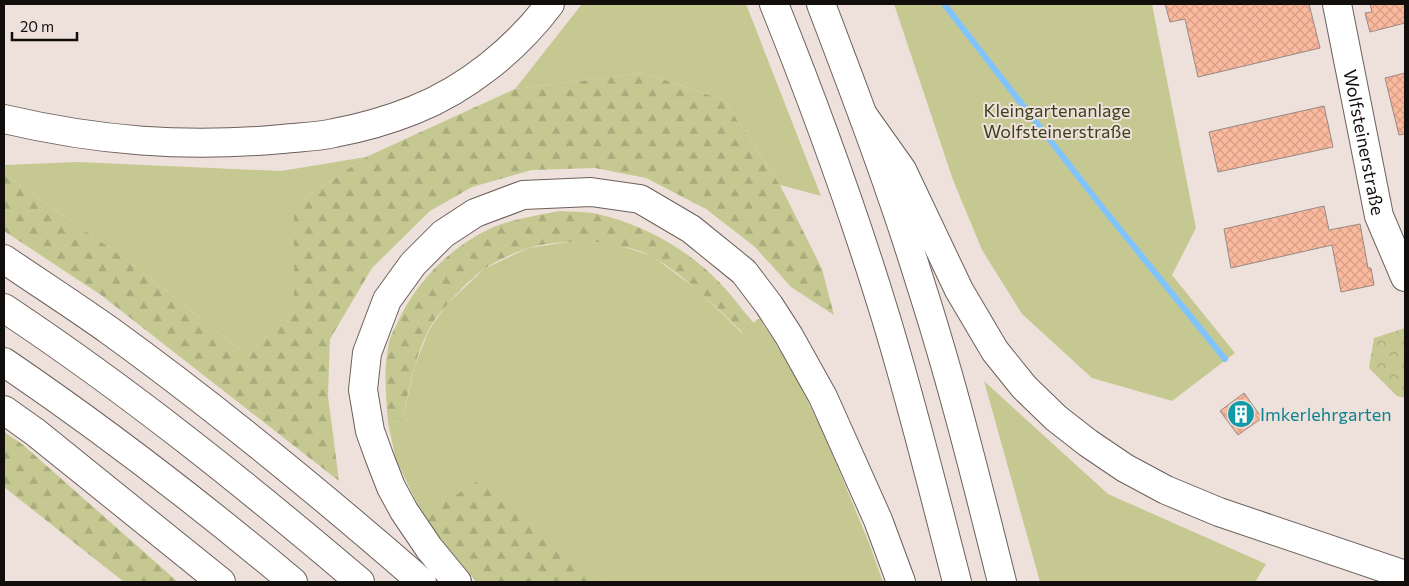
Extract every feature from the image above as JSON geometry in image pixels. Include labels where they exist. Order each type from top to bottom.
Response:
[{"type":"main road","points":[[4,119],[110,139],[177,144],[243,143],[334,134],[415,110],[460,86],[498,59],[538,19],[550,4]]},
{"type":"main road","points":[[774,4],[830,149],[885,314],[918,431],[957,582]]},
{"type":"main road","points":[[821,4],[863,115],[921,283],[972,462],[1002,582]]},
{"type":"main road","name":"Wolfsteinerstraße","points":[[1337,4],[1379,216],[1405,277]]},
{"type":"main road","points":[[863,115],[902,170],[958,290],[994,350],[1024,386],[1056,418],[1125,468],[1166,490],[1219,512],[1405,575]]},
{"type":"main road","points":[[456,582],[429,548],[404,511],[391,487],[370,431],[363,390],[367,353],[387,300],[413,264],[443,234],[475,213],[523,195],[591,192],[640,200],[691,229],[744,272],[784,328],[823,397],[878,520],[901,582]]},
{"type":"main road","points":[[4,259],[109,331],[189,390],[422,582]]},
{"type":"main road","points":[[4,308],[124,391],[225,469],[360,582]]},
{"type":"main road","points":[[4,362],[152,470],[292,582]]},
{"type":"main road","points":[[4,410],[35,432],[220,581]]},
{"type":"green space","points":[[582,4],[746,4],[821,196],[780,185],[724,100],[644,73],[515,89]]},
{"type":"green space","name":"Kleingartenanlage Wolfsteinerstraße","points":[[894,4],[1152,4],[1196,228],[1172,275],[1235,353],[1172,401],[1092,378],[1022,314],[982,250],[953,180]]},
{"type":"green space","points":[[644,73],[724,100],[780,185],[822,269],[834,315],[791,287],[755,247],[706,209],[646,178],[595,168],[532,170],[472,187],[430,211],[372,268],[330,339],[328,396],[339,481],[101,295],[4,231],[4,174],[127,260],[248,356],[294,307],[294,205],[366,157],[515,89]]},
{"type":"green space","points":[[366,157],[294,205],[294,307],[248,356],[127,260],[4,174],[4,165],[78,162],[281,171]]},
{"type":"green space","points":[[559,211],[588,212],[614,218],[663,239],[706,270],[724,287],[754,323],[743,333],[689,283],[653,257],[640,251],[592,242],[558,243],[528,248],[505,257],[484,269],[469,281],[445,306],[423,342],[412,375],[402,421],[388,423],[386,373],[389,341],[403,311],[423,282],[446,257],[489,229],[515,220]]},
{"type":"green space","points":[[575,241],[616,244],[652,256],[698,290],[742,333],[759,318],[793,371],[824,434],[883,582],[606,582],[480,481],[423,515],[396,460],[388,423],[402,421],[415,365],[429,330],[447,304],[484,269],[528,248]]},
{"type":"green space","points":[[1405,328],[1405,398],[1397,396],[1369,368],[1374,338]]},
{"type":"green space","points":[[984,381],[1108,494],[1266,564],[1255,582],[1040,582]]},
{"type":"green space","points":[[4,432],[22,444],[178,582],[124,582],[4,487]]},
{"type":"green space","points":[[480,480],[606,582],[477,582],[455,558],[423,515]]},
{"type":"building","points":[[1165,4],[1309,4],[1320,48],[1198,77],[1185,19],[1170,22]]},
{"type":"building","points":[[1370,4],[1405,4],[1405,23],[1370,32],[1365,13],[1372,12]]},
{"type":"building","points":[[1405,73],[1405,134],[1399,135],[1385,78]]},
{"type":"building","points":[[1324,106],[1333,147],[1218,172],[1209,132]]},
{"type":"building","points":[[1324,206],[1329,230],[1360,224],[1368,268],[1371,268],[1374,285],[1341,292],[1332,245],[1231,268],[1224,229]]},
{"type":"building","name":"Imkerlehrgarten","points":[[1244,393],[1262,418],[1238,435],[1220,411]]},
{"type":"waterway","points":[[944,4],[1102,207],[1225,359]]},
{"type":"place","name":"Imkerlehrgarten","points":[[1241,414]]}]
